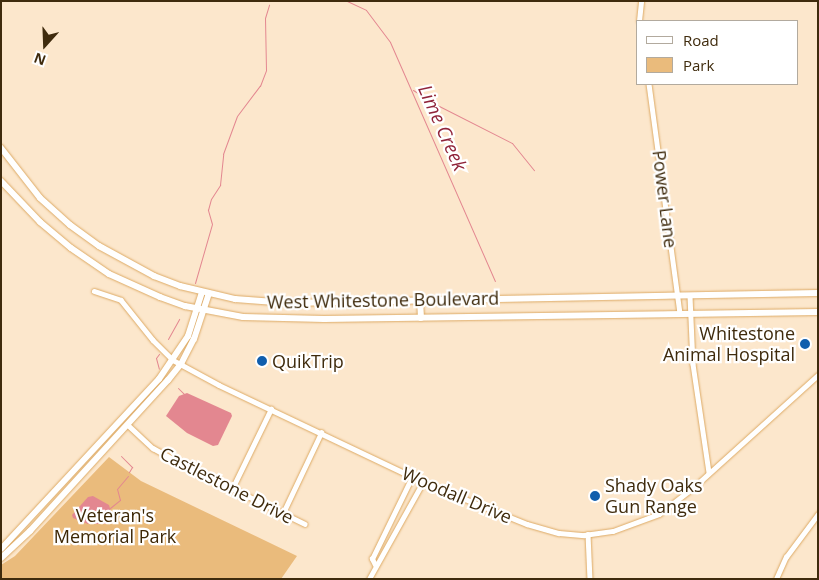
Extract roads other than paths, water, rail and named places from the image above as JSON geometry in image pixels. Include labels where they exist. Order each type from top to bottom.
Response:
[{"type":"main road","name":"West Whitestone Boulevard","points":[[1,148],[40,198],[70,225],[99,246],[154,276],[206,293],[258,302],[288,303],[420,299],[818,293]]},
{"type":"main road","name":"West Whitestone Boulevard","points":[[1,180],[40,222],[95,265],[160,297],[205,310],[243,316],[282,319],[818,312]]},
{"type":"main road","points":[[1,549],[139,402],[173,360],[188,336],[197,308],[206,293]]},
{"type":"main road","points":[[1,558],[30,531],[128,425],[181,364],[205,310],[206,293]]},
{"type":"main road","points":[[420,299],[421,318]]},
{"type":"street","points":[[639,20],[642,1]]},
{"type":"street","name":"Power Lane","points":[[649,85],[680,314]]},
{"type":"street","name":"Woodall Drive","points":[[94,291],[121,300],[153,340],[173,360],[219,385],[412,478],[544,530],[560,533],[588,534],[613,531],[659,514],[818,375]]},
{"type":"street","points":[[690,296],[693,364],[709,472]]},
{"type":"street","points":[[232,489],[271,409]]},
{"type":"street","name":"Castlestone Drive","points":[[128,425],[153,448],[305,524]]},
{"type":"street","points":[[283,514],[322,433]]},
{"type":"street","points":[[375,565],[372,559],[412,478]]},
{"type":"street","points":[[369,579],[375,565],[379,563],[423,482]]},
{"type":"street","points":[[776,579],[786,557],[818,514]]},
{"type":"street","points":[[588,534],[590,579]]},
{"type":"waterway","name":"Lime Creek","points":[[347,1],[366,10],[390,42],[495,281]]},
{"type":"waterway","points":[[195,283],[212,224],[208,210],[211,199],[220,185],[223,154],[237,116],[260,86],[266,70],[265,18],[269,5]]},
{"type":"waterway","points":[[413,90],[439,106],[512,143],[534,170]]},
{"type":"waterway","points":[[168,339],[179,319]]},
{"type":"waterway","points":[[159,354],[156,358],[159,369]]},
{"type":"waterway","points":[[178,388],[184,394]]},
{"type":"waterway","points":[[121,456],[132,467],[129,472]]},
{"type":"waterway","points":[[110,508],[120,500],[117,489],[128,476]]},
{"type":"place","name":"Whitestone Animal Hospital","points":[[805,344]]},
{"type":"place","name":"QuikTrip","points":[[262,361]]},
{"type":"place","name":"Shady Oaks Gun Range","points":[[595,496]]},
{"type":"park label","name":"Veteran's Memorial Park","points":[[115,526]]}]
